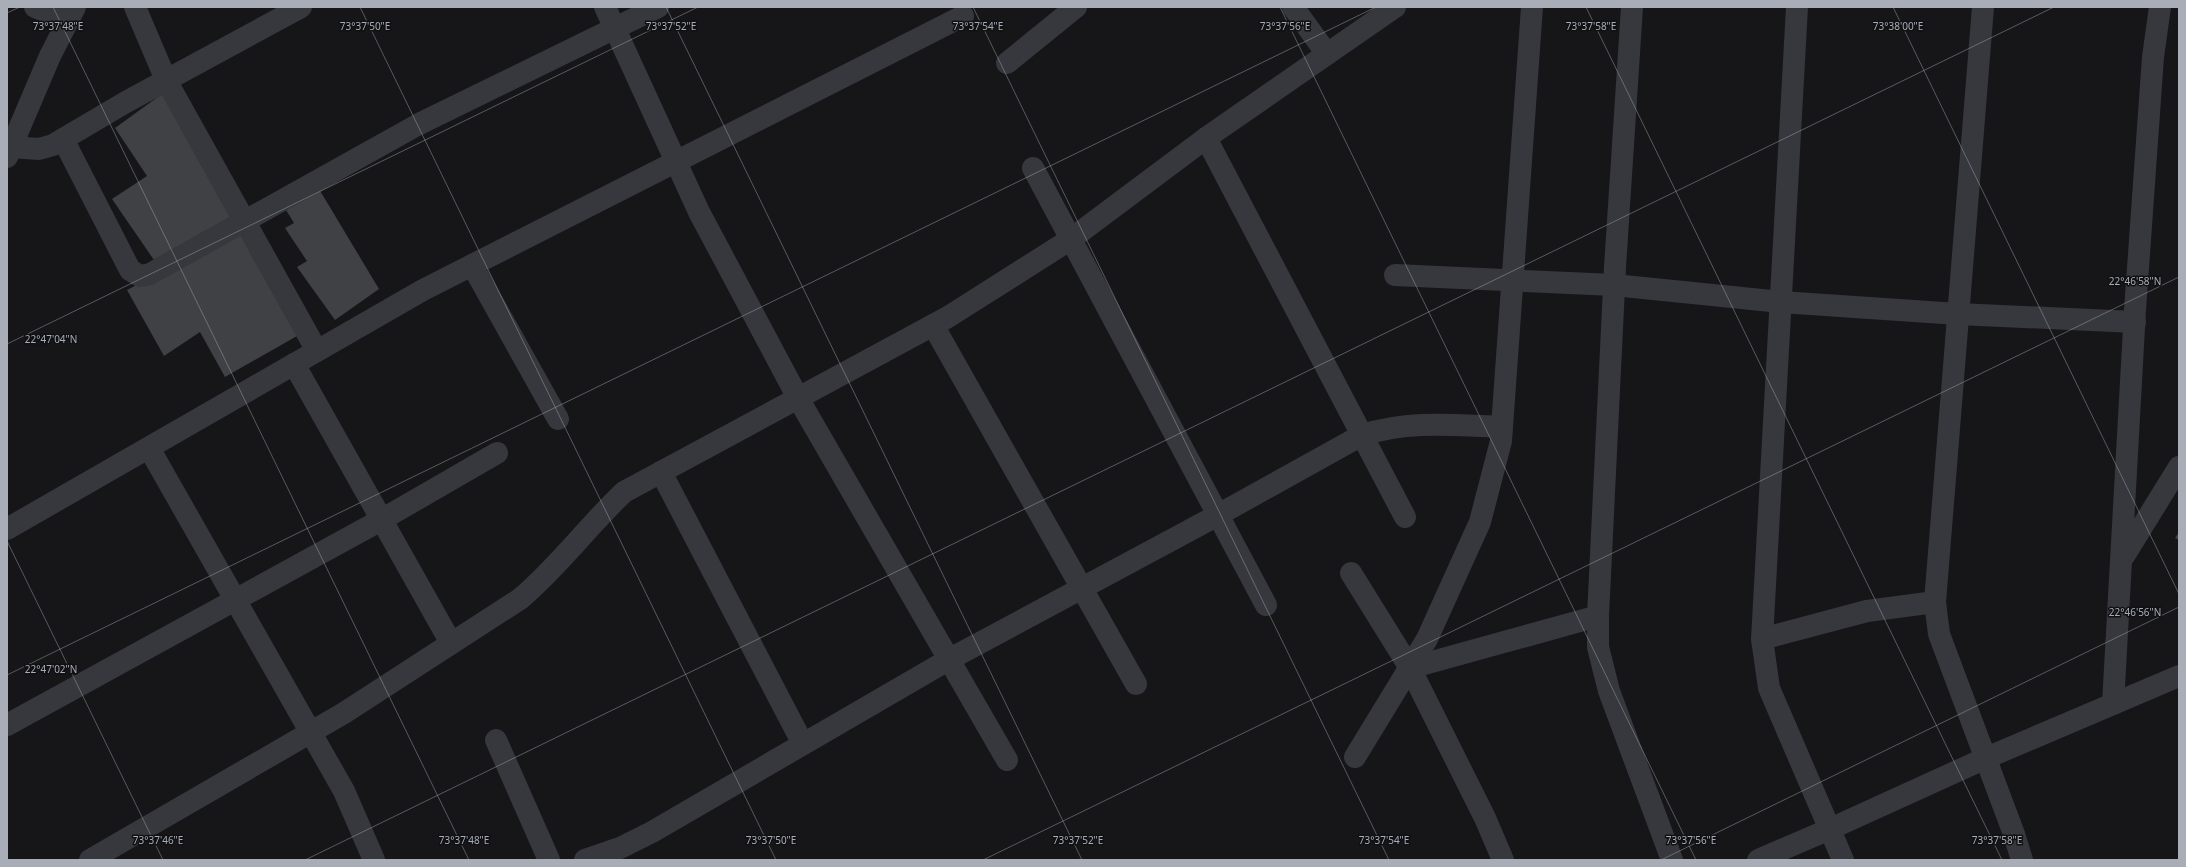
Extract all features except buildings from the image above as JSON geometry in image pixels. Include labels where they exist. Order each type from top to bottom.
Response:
[{"type":"street","points":[[35,7],[72,13],[50,56],[9,152],[39,149],[53,145],[166,80],[301,7]]},
{"type":"street","points":[[135,7],[166,80],[316,351]]},
{"type":"street","points":[[605,7],[699,212],[798,398],[1007,760]]},
{"type":"street","points":[[62,139],[130,270],[140,276],[150,274],[244,220],[419,124],[658,7]]},
{"type":"street","points":[[1293,7],[1327,54]]},
{"type":"street","points":[[90,860],[311,732],[520,599],[541,581],[606,509],[624,492],[933,325],[1071,239],[1206,138],[1395,7]]},
{"type":"street","points":[[1356,757],[1427,639],[1480,522],[1501,441],[1532,7]]},
{"type":"street","points":[[1632,7],[1614,285],[1598,616],[1598,647],[1609,692],[1672,860]]},
{"type":"street","points":[[1797,7],[1762,639],[1769,688],[1843,860]]},
{"type":"street","points":[[1983,7],[1935,602],[1939,634],[1986,758],[2022,860]]},
{"type":"street","points":[[2113,704],[2135,322],[2153,57],[2160,7]]},
{"type":"street","points":[[1007,63],[1068,10]]},
{"type":"street","points":[[7,529],[423,290],[963,16]]},
{"type":"street","points":[[1206,138],[1405,517]]},
{"type":"street","points":[[1033,168],[1266,605]]},
{"type":"street","points":[[472,265],[558,419]]},
{"type":"street","points":[[1395,275],[1614,285],[1781,302],[1958,314],[2135,322]]},
{"type":"street","points":[[933,325],[1083,587],[1136,684]]},
{"type":"street","points":[[294,364],[451,643]]},
{"type":"street","points":[[585,860],[620,848],[652,832],[948,660],[1218,515],[1362,435],[1386,427],[1418,424],[1502,427]]},
{"type":"street","points":[[148,448],[344,791],[374,860]]},
{"type":"street","points":[[7,725],[381,520],[497,453]]},
{"type":"street","points":[[2122,558],[2179,467]]},
{"type":"street","points":[[661,472],[803,744]]},
{"type":"street","points":[[1351,573],[1410,668],[1484,818],[1503,860]]},
{"type":"street","points":[[1762,639],[1867,611],[1935,602]]},
{"type":"street","points":[[1410,668],[1598,616]]},
{"type":"street","points":[[1758,860],[1986,758],[2179,676]]},
{"type":"street","points":[[496,740],[549,860]]}]
